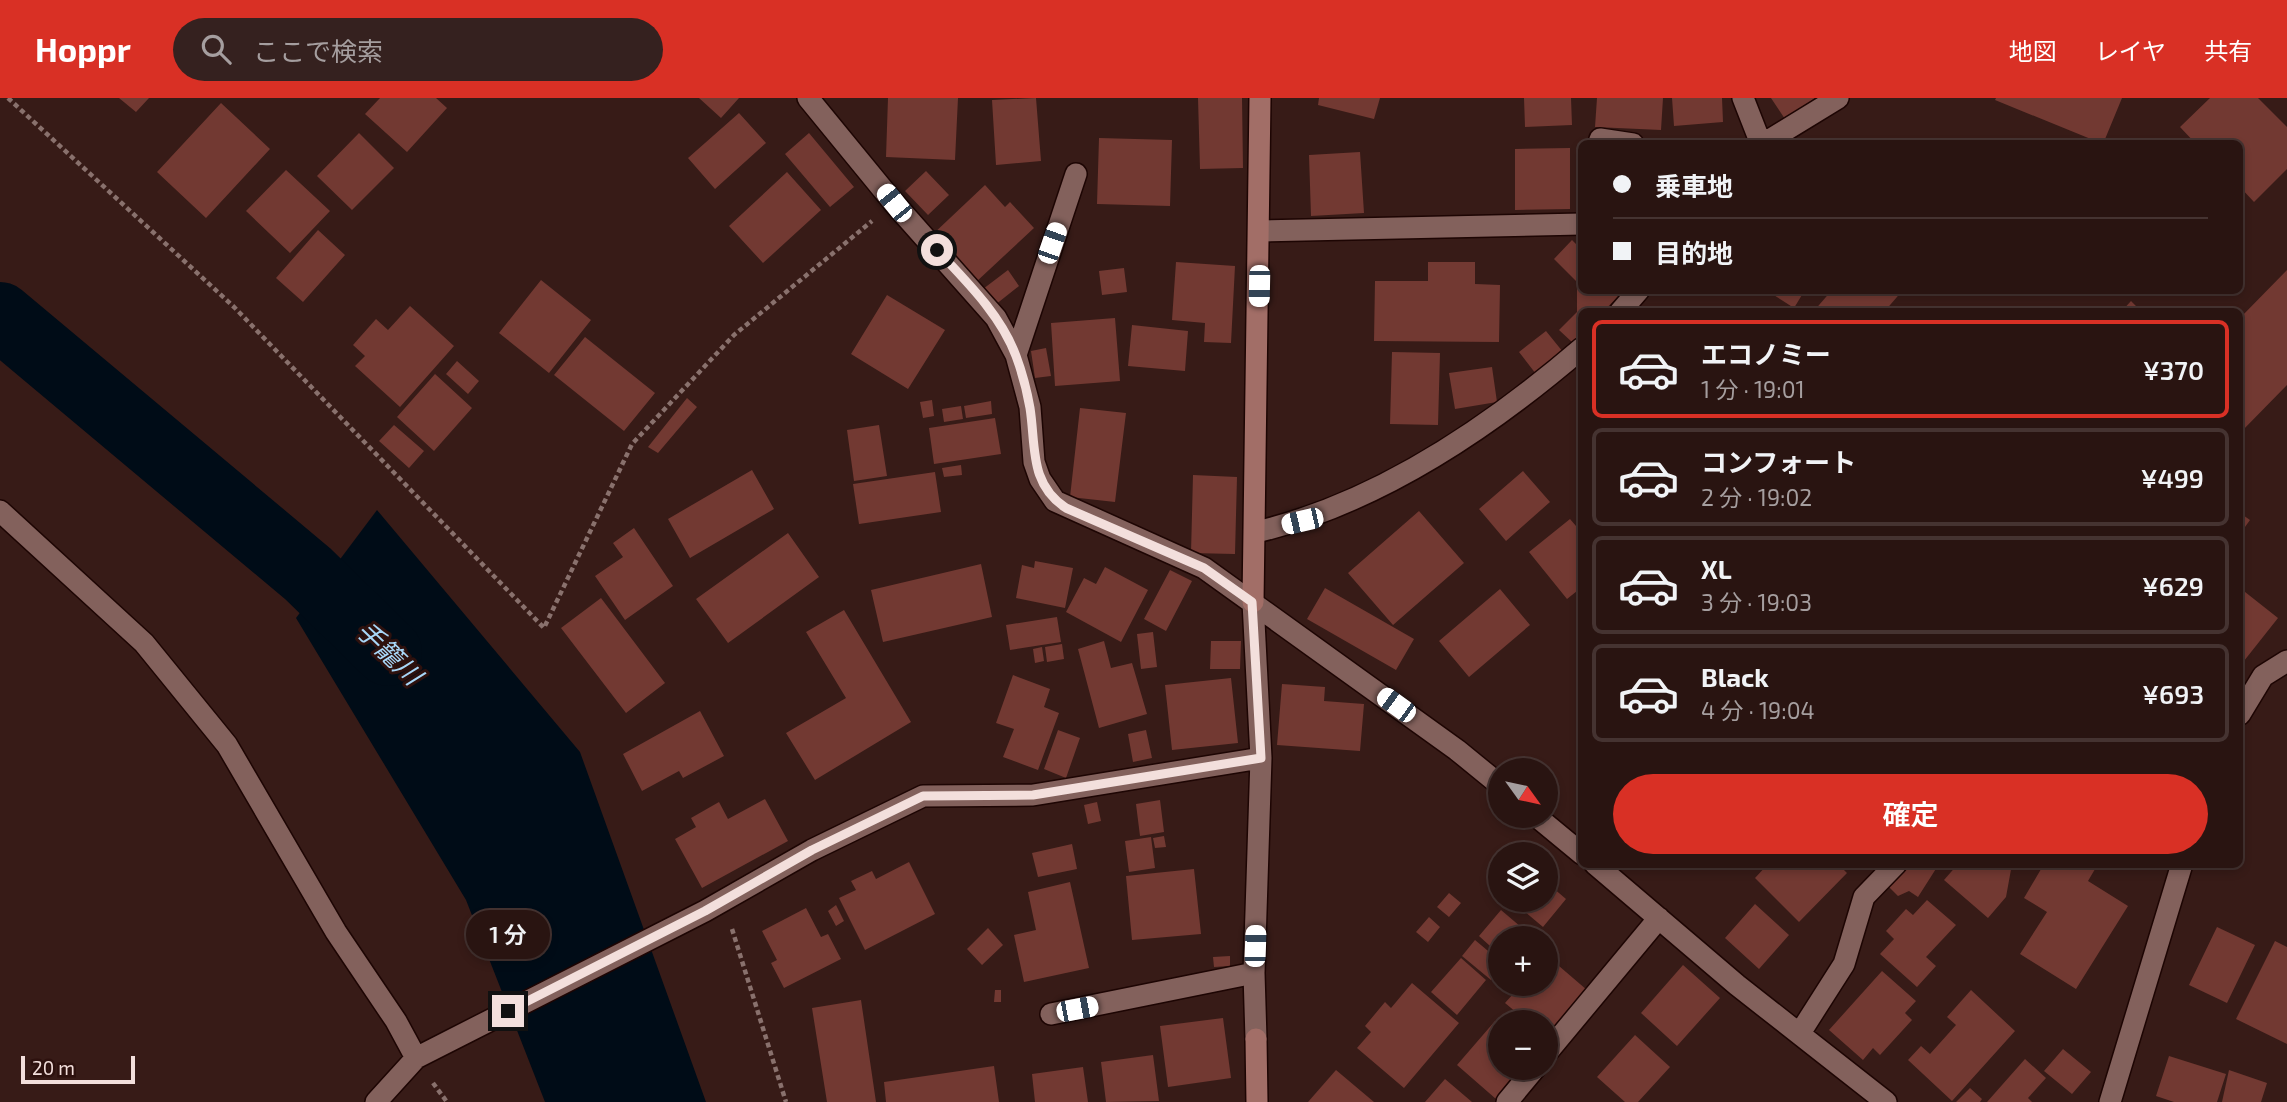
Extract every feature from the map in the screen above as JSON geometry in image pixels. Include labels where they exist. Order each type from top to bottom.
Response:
[{"type":"street","points":[[808,98],[894,203],[996,318],[1016,355],[1030,407],[1034,462],[1047,493],[1066,508],[1204,568],[1457,750],[1488,775]]},
{"type":"street","points":[[1257,1102],[1254,973],[1261,758],[1252,602],[1260,98]]},
{"type":"street","points":[[1743,98],[1760,140]]},
{"type":"street","points":[[1769,140],[1838,98]]},
{"type":"street","points":[[1016,355],[1076,174]]},
{"type":"street","points":[[1259,231],[1578,224]]},
{"type":"street","points":[[1623,308],[1636,294]]},
{"type":"street","points":[[1255,532],[1302,521],[1389,480],[1462,440],[1578,351]]},
{"type":"street","points":[[0,511],[144,643],[228,745],[336,932],[396,1021],[426,1053]]},
{"type":"street","points":[[2243,709],[2263,676],[2287,661]]},
{"type":"street","points":[[376,1102],[426,1053],[705,911],[812,850],[923,796],[1033,795],[1261,758]]},
{"type":"street","points":[[1551,828],[1578,851]]},
{"type":"street","points":[[1600,868],[1737,985],[1886,1102]]},
{"type":"street","points":[[1800,1033],[1844,964],[1864,897],[1891,868]]},
{"type":"street","points":[[2110,1102],[2181,868]]},
{"type":"street","points":[[1558,1039],[1659,918]]},
{"type":"street","points":[[1051,1014],[1254,973]]},
{"type":"street","points":[[1507,1102],[1525,1080]]},
{"type":"path","points":[[8,98],[234,307],[544,628],[632,444],[734,335],[894,203]]},
{"type":"path","points":[[723,899],[786,1102]]},
{"type":"water","points":[[377,510],[580,752],[706,1102],[545,1102],[466,900],[296,618]]},
{"type":"building","points":[[119,98],[149,98],[136,112]]},
{"type":"building","points":[[380,98],[436,98],[447,108],[407,152],[365,114]]},
{"type":"building","points":[[699,98],[739,98],[721,118]]},
{"type":"building","points":[[888,98],[958,98],[955,160],[886,157]]},
{"type":"building","points":[[1036,98],[1041,161],[996,165],[992,100]]},
{"type":"building","points":[[1198,98],[1242,98],[1243,168],[1200,169]]},
{"type":"building","points":[[1319,98],[1380,98],[1374,119],[1318,105]]},
{"type":"building","points":[[1524,98],[1571,98],[1572,125],[1525,127]]},
{"type":"building","points":[[1597,98],[1663,98],[1661,130],[1595,127]]},
{"type":"building","points":[[1672,98],[1722,98],[1723,122],[1674,126]]},
{"type":"building","points":[[1771,98],[1815,98],[1785,119]]},
{"type":"building","points":[[2122,98],[2105,140],[2093,140],[1995,100]]},
{"type":"building","points":[[2210,98],[2258,98],[2287,127],[2287,169],[2254,202],[2243,190],[2243,140],[2192,140],[2180,127]]},
{"type":"building","points":[[221,103],[270,149],[206,218],[157,172]]},
{"type":"building","points":[[739,113],[766,143],[715,189],[688,158]]},
{"type":"building","points":[[359,133],[394,168],[352,210],[317,176]]},
{"type":"building","points":[[809,133],[854,187],[830,207],[785,154]]},
{"type":"building","points":[[1099,138],[1172,140],[1170,206],[1097,204]]},
{"type":"building","points":[[1570,148],[1570,209],[1515,210],[1515,149]]},
{"type":"building","points":[[1360,152],[1364,213],[1311,216],[1309,155]]},
{"type":"building","points":[[286,170],[330,211],[290,253],[246,211]]},
{"type":"building","points":[[926,171],[949,195],[928,215],[905,191]]},
{"type":"building","points":[[787,172],[821,210],[763,263],[729,226]]},
{"type":"building","points":[[985,185],[1005,207],[1010,202],[1034,228],[975,283],[931,236]]},
{"type":"building","points":[[318,230],[345,255],[303,302],[276,278]]},
{"type":"building","points":[[1572,240],[1578,246],[1578,294],[1620,294],[1607,308],[1578,308],[1578,337],[1573,343],[1559,330],[1577,312],[1577,282],[1554,259]]},
{"type":"building","points":[[1176,262],[1235,266],[1231,343],[1204,342],[1205,323],[1172,320]]},
{"type":"building","points":[[1428,262],[1475,262],[1475,284],[1500,285],[1499,342],[1374,341],[1375,281],[1428,281]]},
{"type":"building","points":[[1124,268],[1127,292],[1102,295],[1099,271]]},
{"type":"building","points":[[1008,270],[1019,286],[995,305],[983,289]]},
{"type":"building","points":[[2287,270],[2287,385],[2243,430],[2243,315]]},
{"type":"building","points":[[541,280],[591,320],[549,373],[499,333]]},
{"type":"building","points":[[1772,294],[1803,294],[1794,308]]},
{"type":"building","points":[[1829,294],[1900,294],[1887,308],[1816,308]]},
{"type":"building","points":[[887,295],[945,330],[908,389],[851,354]]},
{"type":"building","points":[[2131,301],[2138,308],[2125,308]]},
{"type":"building","points":[[410,306],[454,346],[400,407],[355,366],[365,356],[353,345],[376,319],[388,330]]},
{"type":"building","points":[[1115,318],[1120,381],[1055,386],[1051,323]]},
{"type":"building","points":[[1132,325],[1188,331],[1185,371],[1128,366]]},
{"type":"building","points":[[1546,331],[1563,352],[1536,374],[1519,352]]},
{"type":"building","points":[[585,337],[655,393],[624,431],[554,375]]},
{"type":"building","points":[[1046,348],[1051,376],[1035,378],[1031,351]]},
{"type":"building","points":[[1392,352],[1440,353],[1438,425],[1390,424]]},
{"type":"building","points":[[457,361],[479,381],[468,394],[446,374]]},
{"type":"building","points":[[1492,367],[1497,402],[1455,409],[1449,373]]},
{"type":"building","points":[[435,374],[472,408],[434,451],[397,417]]},
{"type":"building","points":[[687,398],[697,407],[658,453],[648,447]]},
{"type":"building","points":[[932,400],[934,416],[923,418],[920,402]]},
{"type":"building","points":[[991,401],[992,414],[966,418],[964,406]]},
{"type":"building","points":[[961,406],[963,419],[944,422],[942,409]]},
{"type":"building","points":[[1080,408],[1126,413],[1115,502],[1070,497]]},
{"type":"building","points":[[995,418],[1001,454],[934,464],[929,428]]},
{"type":"building","points":[[394,425],[424,451],[409,468],[379,441]]},
{"type":"building","points":[[879,425],[887,476],[854,481],[847,430]]},
{"type":"building","points":[[961,465],[962,475],[944,477],[942,468]]},
{"type":"building","points":[[752,470],[774,509],[690,558],[668,519]]},
{"type":"building","points":[[1523,471],[1550,502],[1506,541],[1479,509]]},
{"type":"building","points":[[935,472],[941,512],[859,524],[853,484]]},
{"type":"building","points":[[1193,475],[1237,477],[1235,554],[1191,553]]},
{"type":"building","points":[[1419,511],[1464,563],[1393,625],[1348,573]]},
{"type":"building","points":[[2243,515],[2250,520],[2243,530]]},
{"type":"building","points":[[1570,519],[1578,528],[1578,590],[1567,599],[1529,552]]},
{"type":"building","points":[[634,528],[673,586],[625,620],[595,576],[623,557],[613,543]]},
{"type":"building","points":[[788,533],[819,577],[728,643],[696,599]]},
{"type":"building","points":[[1035,561],[1073,568],[1065,608],[1016,598],[1022,565],[1034,568]]},
{"type":"building","points":[[981,564],[992,617],[883,642],[871,590]]},
{"type":"building","points":[[1105,567],[1148,590],[1121,642],[1066,612],[1084,578],[1096,584]]},
{"type":"building","points":[[1170,570],[1192,581],[1166,631],[1144,619]]},
{"type":"building","points":[[1325,588],[1414,639],[1396,670],[1307,619]]},
{"type":"building","points":[[1500,589],[1530,625],[1469,677],[1439,641]]},
{"type":"building","points":[[2243,590],[2278,618],[2243,662]]},
{"type":"building","points":[[601,598],[665,683],[626,713],[561,628]]},
{"type":"building","points":[[844,610],[911,722],[815,780],[786,733],[846,698],[806,632]]},
{"type":"building","points":[[1057,617],[1061,642],[1010,650],[1006,625]]},
{"type":"building","points":[[1153,632],[1157,667],[1141,669],[1137,634]]},
{"type":"building","points":[[1104,641],[1111,668],[1132,663],[1147,714],[1099,728],[1078,649]]},
{"type":"building","points":[[1211,641],[1241,641],[1240,669],[1210,669]]},
{"type":"building","points":[[1062,644],[1064,659],[1047,662],[1045,647]]},
{"type":"building","points":[[1042,647],[1044,661],[1035,663],[1033,649]]},
{"type":"building","points":[[1013,675],[1050,689],[1044,707],[1059,713],[1038,770],[1003,757],[1014,729],[996,723]]},
{"type":"building","points":[[1231,678],[1238,743],[1172,750],[1165,685]]},
{"type":"building","points":[[1282,684],[1325,687],[1324,701],[1364,704],[1360,751],[1277,745]]},
{"type":"building","points":[[700,711],[724,756],[683,778],[679,771],[642,791],[623,754]]},
{"type":"building","points":[[1058,730],[1080,738],[1066,778],[1044,769]]},
{"type":"building","points":[[1146,730],[1152,758],[1133,762],[1128,734]]},
{"type":"building","points":[[765,799],[788,841],[702,888],[675,839],[696,827],[691,818],[719,802],[728,819]]},
{"type":"building","points":[[1160,800],[1164,832],[1140,836],[1136,804]]},
{"type":"building","points":[[1097,802],[1101,821],[1088,824],[1084,805]]},
{"type":"building","points":[[1164,836],[1166,847],[1155,848],[1153,838]]},
{"type":"building","points":[[1151,837],[1155,868],[1129,872],[1125,841]]},
{"type":"building","points":[[1072,844],[1077,869],[1038,877],[1032,853]]},
{"type":"building","points":[[909,862],[935,914],[865,950],[839,898],[856,890],[851,881],[872,871],[876,879]]},
{"type":"building","points":[[1764,868],[1842,868],[1847,873],[1799,922],[1755,878]]},
{"type":"building","points":[[1901,868],[1936,868],[1918,897],[1909,891],[1898,896],[1886,884]]},
{"type":"building","points":[[1954,868],[2011,868],[2006,897],[1988,918],[1944,880]]},
{"type":"building","points":[[2042,868],[2096,868],[2088,881],[2128,906],[2076,989],[2020,954],[2047,912],[2024,898]]},
{"type":"building","points":[[1194,869],[1201,934],[1132,940],[1126,876]]},
{"type":"building","points":[[1070,882],[1089,968],[1024,982],[1014,935],[1036,930],[1028,892]]},
{"type":"building","points":[[1558,892],[1566,899],[1558,909]]},
{"type":"building","points":[[1449,893],[1461,903],[1449,917],[1437,907]]},
{"type":"building","points":[[1927,900],[1956,925],[1926,957],[1936,966],[1917,987],[1880,954],[1894,939],[1886,931],[1906,909],[1913,915]]},
{"type":"building","points":[[1755,904],[1789,935],[1759,969],[1725,938]]},
{"type":"building","points":[[836,905],[844,921],[836,926],[828,911]]},
{"type":"building","points":[[806,908],[821,937],[828,934],[841,959],[784,988],[771,963],[777,960],[762,931]]},
{"type":"building","points":[[1499,912],[1503,912],[1520,926],[1488,926],[1488,944],[1479,936]]},
{"type":"building","points":[[1525,912],[1555,912],[1542,926]]},
{"type":"building","points":[[1429,917],[1440,927],[1428,942],[1416,932]]},
{"type":"building","points":[[2217,927],[2255,945],[2227,1003],[2189,985]]},
{"type":"building","points":[[988,928],[1003,945],[982,965],[967,949]]},
{"type":"building","points":[[1475,940],[1488,951],[1488,978],[1462,956]]},
{"type":"building","points":[[2275,941],[2287,947],[2287,1044],[2236,1019]]},
{"type":"building","points":[[1230,956],[1230,966],[1214,967],[1213,957]]},
{"type":"building","points":[[1461,958],[1486,980],[1457,1015],[1431,992]]},
{"type":"building","points":[[1558,965],[1587,990],[1558,1024],[1558,1010],[1513,1010],[1505,1003],[1511,996],[1558,996]]},
{"type":"building","points":[[1683,965],[1720,998],[1677,1046],[1641,1013]]},
{"type":"building","points":[[1882,971],[1916,1001],[1905,1013],[1912,1020],[1880,1055],[1873,1048],[1863,1060],[1829,1030]]},
{"type":"building","points":[[1412,983],[1459,1023],[1404,1088],[1357,1048],[1371,1032],[1365,1026],[1385,1002],[1391,1008]]},
{"type":"building","points":[[995,990],[1001,990],[1001,1002],[994,1002]]},
{"type":"building","points":[[1971,990],[2015,1031],[1952,1101],[1908,1060],[1921,1046],[1930,1054],[1956,1025],[1947,1017]]},
{"type":"building","points":[[861,1000],[876,1102],[827,1102],[812,1008]]},
{"type":"building","points":[[1223,1018],[1231,1078],[1168,1087],[1160,1026]]},
{"type":"building","points":[[1488,1029],[1488,1080],[1513,1080],[1496,1099],[1457,1065]]},
{"type":"building","points":[[1635,1035],[1670,1067],[1638,1102],[1625,1102],[1597,1077]]},
{"type":"building","points":[[2063,1049],[2091,1072],[2072,1094],[2044,1071]]},
{"type":"building","points":[[1153,1055],[1159,1101],[1106,1102],[1101,1062]]},
{"type":"building","points":[[2169,1056],[2226,1074],[2217,1102],[2174,1102],[2156,1096]]},
{"type":"building","points":[[2025,1059],[2046,1078],[2028,1098],[2032,1102],[1987,1102]]},
{"type":"building","points":[[994,1066],[999,1102],[886,1102],[884,1082]]},
{"type":"building","points":[[1083,1067],[1088,1102],[1035,1102],[1032,1074]]},
{"type":"building","points":[[1336,1070],[1374,1102],[1308,1102]]},
{"type":"building","points":[[2229,1070],[2267,1083],[2261,1102],[2222,1102]]},
{"type":"building","points":[[1445,1079],[1472,1102],[1425,1102]]},
{"type":"building","points":[[1970,1088],[1982,1099],[1980,1102],[1956,1102]]},
{"type":"waterway","name":"手籠川","points":[[0,316],[308,574],[388,652]]},
{"type":"route","points":[[508,1011],[705,911],[812,850],[923,796],[1033,795],[1261,758],[1252,602],[1204,568],[1066,508],[1047,493],[1034,462],[1030,407],[1016,355],[996,318],[937,250]]}]
